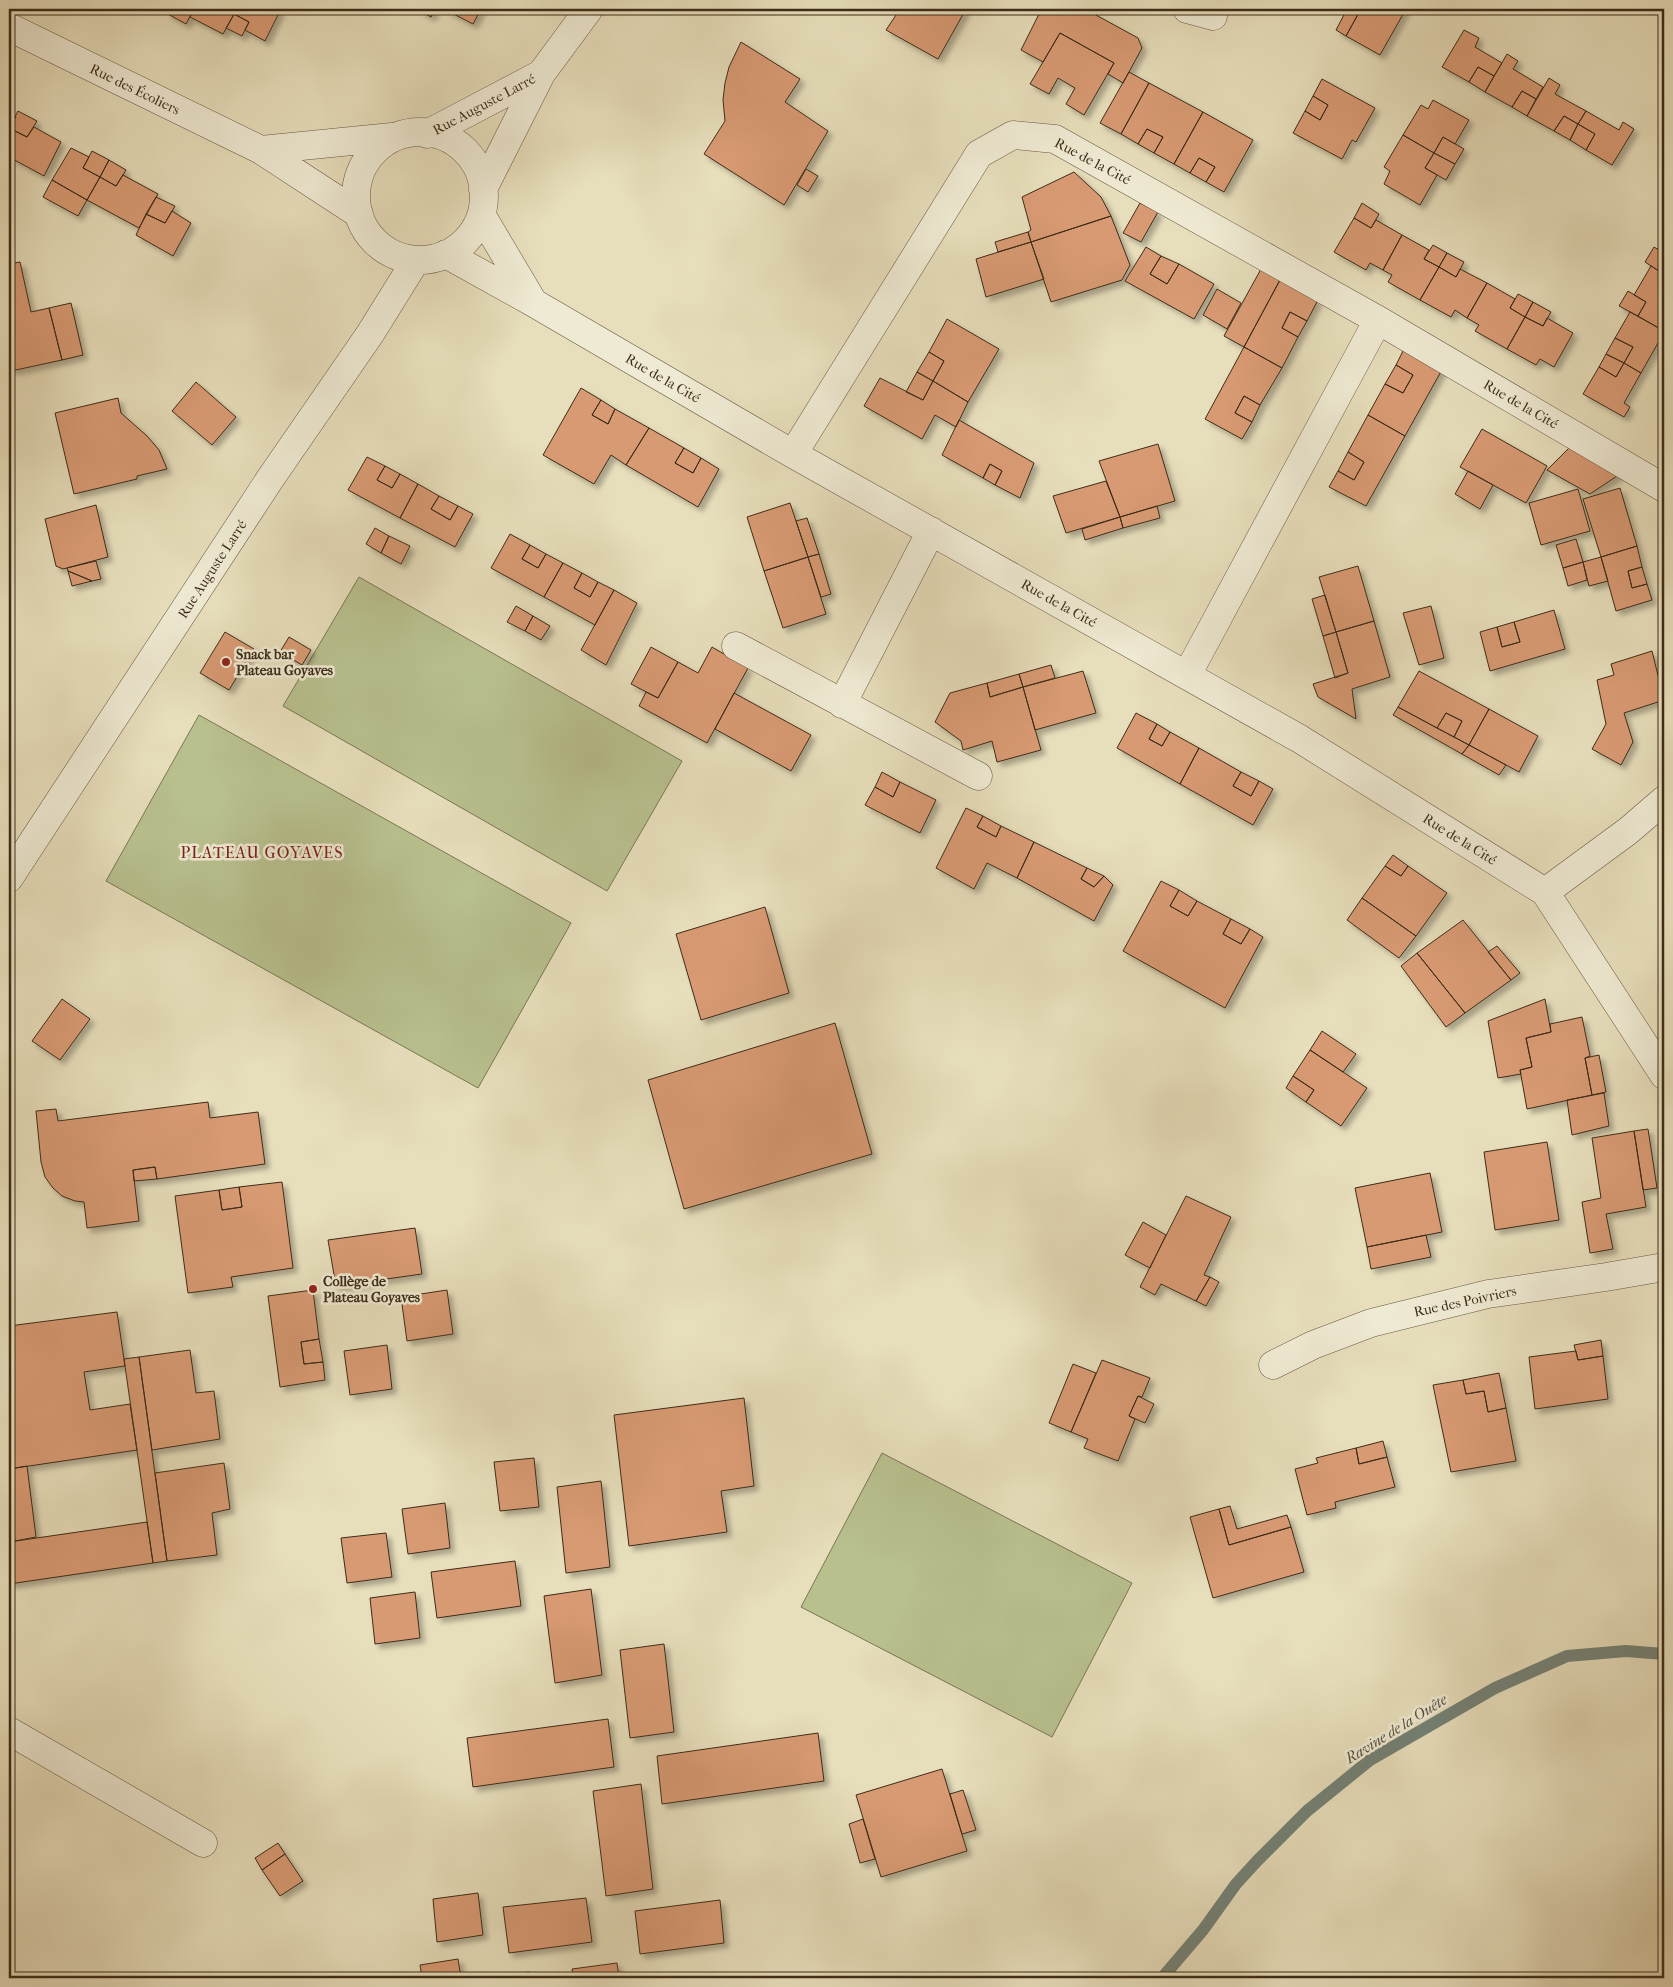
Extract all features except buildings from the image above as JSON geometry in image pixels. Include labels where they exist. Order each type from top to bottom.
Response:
[{"type":"street","name":"Rue Auguste Larré","points":[[484,189],[541,74],[589,9]]},
{"type":"street","points":[[1187,9],[1213,16]]},
{"type":"street","name":"Rue des Écoliers","points":[[9,27],[261,150],[359,214]]},
{"type":"street","name":"Rue Auguste Larré","points":[[427,134],[541,74]]},
{"type":"street","points":[[261,150],[392,138],[417,131],[456,142],[472,157],[482,177],[485,198],[482,216],[472,234],[464,244],[442,257],[416,260],[394,255],[374,241],[361,223],[356,198],[359,174],[372,153],[392,138]]},
{"type":"street","name":"Rue de la Cité","points":[[793,454],[979,154],[1014,135],[1055,139],[1378,320],[1664,488]]},
{"type":"street","name":"Rue de la Cité","points":[[482,216],[534,303]]},
{"type":"street","name":"Rue de la Cité","points":[[446,254],[793,454],[1300,739],[1545,892],[1664,1075]]},
{"type":"street","name":"Rue Auguste Larré","points":[[9,878],[270,479],[370,334],[416,260]]},
{"type":"street","points":[[1187,676],[1378,320]]},
{"type":"street","points":[[842,704],[931,531]]},
{"type":"street","points":[[736,646],[978,776]]},
{"type":"street","points":[[1545,892],[1628,831],[1664,800]]},
{"type":"street","name":"Rue des Poivriers","points":[[1273,1365],[1313,1345],[1371,1323],[1488,1294],[1664,1267]]},
{"type":"street","points":[[9,1730],[203,1843]]},
{"type":"green space","points":[[359,577],[682,761],[607,891],[283,706]]},
{"type":"green space","points":[[199,715],[571,923],[478,1088],[106,881]]},
{"type":"green space","points":[[882,1453],[1132,1583],[1052,1737],[801,1607]]},
{"type":"waterway","name":"Ravine de la Ouête","points":[[1162,1978],[1203,1930],[1236,1884],[1257,1861],[1307,1811],[1370,1760],[1495,1688],[1567,1656],[1626,1651],[1664,1654]]},
{"type":"place","name":"Snack bar Plateau Goyaves","points":[[226,662]]},
{"type":"place","name":"Collège de Plateau Goyaves","points":[[313,1289]]},
{"type":"district","name":"PLATEAU GOYAVES","points":[[262,852]]}]
